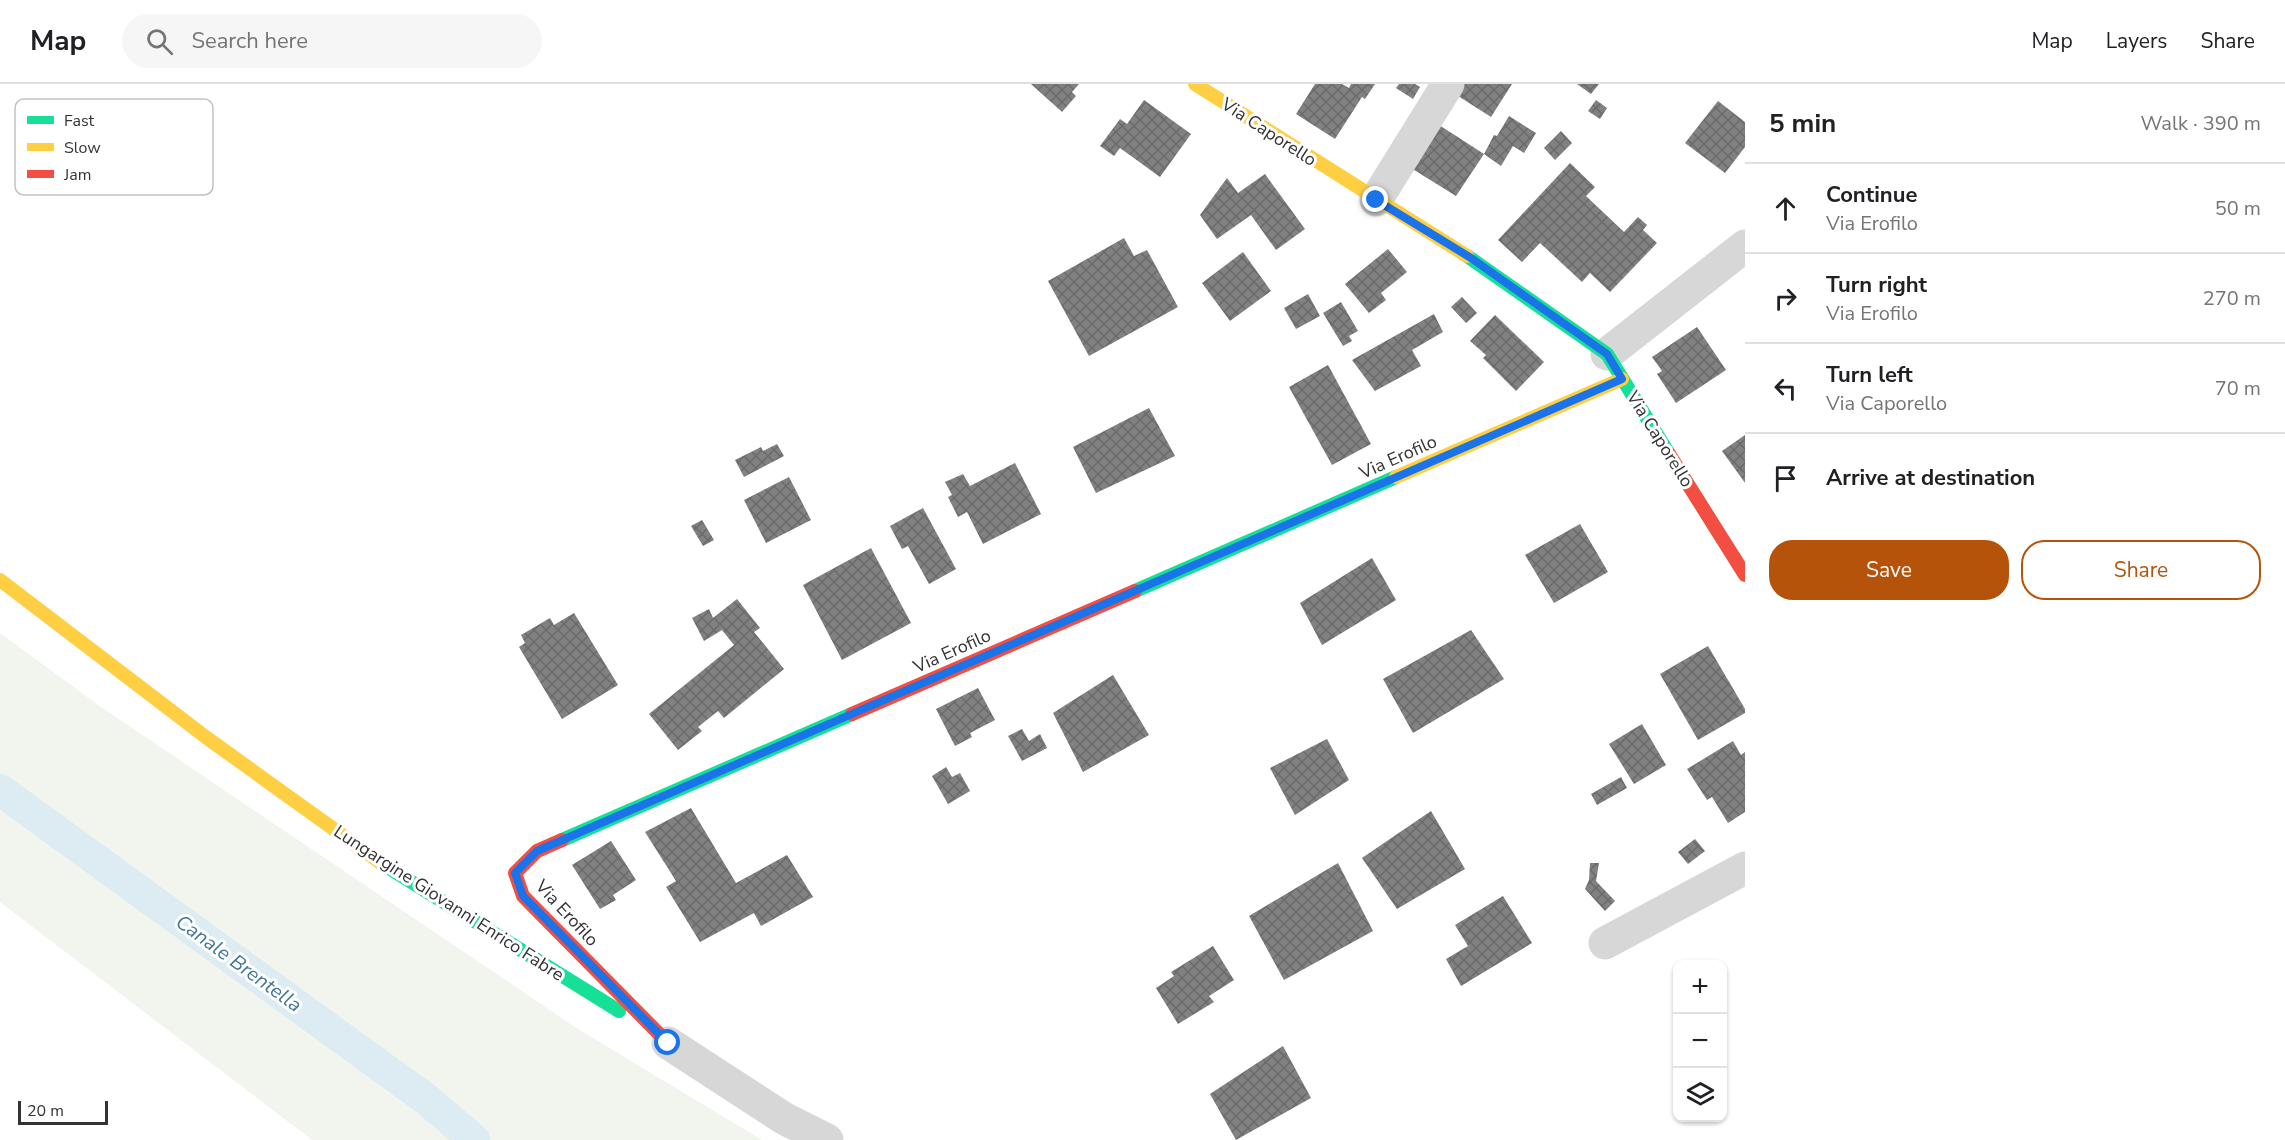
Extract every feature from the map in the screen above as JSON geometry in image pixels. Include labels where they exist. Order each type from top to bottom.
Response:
[{"type":"street","name":"Via Caporello","points":[[1195,84],[1471,258],[1614,366],[1745,575]]},
{"type":"street","points":[[1376,200],[1448,84]]},
{"type":"street","points":[[1614,366],[1745,246]]},
{"type":"street","name":"Via Erofilo","points":[[668,1043],[523,896],[515,873],[537,851],[1614,366]]},
{"type":"street","name":"Lungargine Giovanni Enrico Fabre","points":[[0,580],[207,738],[394,872],[785,1119],[826,1140]]},
{"type":"street","points":[[1605,943],[1745,868]]},
{"type":"shaded area","points":[[0,633],[101,707],[578,1029],[762,1140],[312,1140],[0,902]]},
{"type":"building","points":[[1031,84],[1079,84],[1072,92],[1076,96],[1062,112]]},
{"type":"building","points":[[1315,84],[1342,84],[1349,88],[1351,84],[1375,84],[1365,99],[1362,97],[1335,139],[1296,114]]},
{"type":"building","points":[[1399,84],[1415,84],[1420,87],[1413,99],[1396,88]]},
{"type":"building","points":[[1461,84],[1512,84],[1491,117],[1455,94]]},
{"type":"building","points":[[1577,84],[1599,84],[1591,94]]},
{"type":"building","points":[[1144,100],[1191,134],[1160,177],[1120,148],[1114,156],[1100,146],[1120,119],[1127,124]]},
{"type":"building","points":[[1596,100],[1607,108],[1600,119],[1588,111]]},
{"type":"building","points":[[1718,101],[1745,122],[1745,147],[1725,173],[1685,143]]},
{"type":"building","points":[[1509,116],[1536,133],[1524,153],[1513,146],[1501,166],[1484,154],[1494,135],[1497,136]]},
{"type":"building","points":[[1439,125],[1484,154],[1456,196],[1411,168]]},
{"type":"building","points":[[1561,131],[1572,143],[1555,160],[1544,148]]},
{"type":"building","points":[[1570,163],[1595,187],[1586,196],[1624,232],[1638,217],[1647,225],[1643,230],[1657,243],[1610,292],[1590,273],[1582,282],[1540,243],[1522,262],[1498,240]]},
{"type":"building","points":[[1265,174],[1305,229],[1276,250],[1251,215],[1217,239],[1200,215],[1227,178],[1238,193]]},
{"type":"building","points":[[1124,238],[1134,256],[1147,250],[1178,307],[1089,356],[1048,281]]},
{"type":"building","points":[[1388,249],[1407,272],[1381,293],[1386,300],[1369,313],[1345,284]]},
{"type":"building","points":[[1243,252],[1271,291],[1230,321],[1202,283]]},
{"type":"building","points":[[1308,294],[1320,316],[1296,329],[1284,308]]},
{"type":"building","points":[[1462,297],[1477,313],[1466,323],[1451,307]]},
{"type":"building","points":[[1341,302],[1358,331],[1349,336],[1352,341],[1343,346],[1323,313]]},
{"type":"building","points":[[1434,314],[1443,332],[1412,350],[1421,366],[1375,391],[1352,360]]},
{"type":"building","points":[[1495,315],[1544,362],[1516,391],[1483,358],[1486,355],[1470,341]]},
{"type":"building","points":[[1697,327],[1726,370],[1676,403],[1657,374],[1662,371],[1652,357]]},
{"type":"building","points":[[1328,365],[1371,444],[1332,465],[1289,387]]},
{"type":"building","points":[[1149,408],[1175,456],[1096,493],[1073,447]]},
{"type":"building","points":[[1745,435],[1745,483],[1722,451]]},
{"type":"building","points":[[777,444],[784,456],[744,477],[735,460],[761,447],[763,451]]},
{"type":"building","points":[[1015,463],[1041,514],[983,544],[967,512],[958,517],[948,497],[952,495],[945,482],[963,474],[970,486]]},
{"type":"building","points":[[789,477],[811,520],[766,543],[744,500]]},
{"type":"building","points":[[923,508],[956,569],[929,584],[908,546],[902,549],[890,526]]},
{"type":"building","points":[[702,520],[714,540],[703,546],[691,526]]},
{"type":"building","points":[[1580,524],[1608,572],[1554,603],[1525,555]]},
{"type":"building","points":[[871,548],[911,623],[842,660],[803,585]]},
{"type":"building","points":[[1372,558],[1396,600],[1322,645],[1300,603]]},
{"type":"building","points":[[737,599],[760,628],[754,632],[784,669],[724,718],[718,711],[698,727],[702,731],[678,750],[649,714],[734,645],[722,630],[704,641],[692,618],[709,609],[713,618]]},
{"type":"building","points":[[574,613],[618,685],[562,719],[519,647],[525,643],[521,635],[550,618],[554,625]]},
{"type":"building","points":[[1471,630],[1504,679],[1413,733],[1383,679]]},
{"type":"building","points":[[1708,646],[1745,709],[1745,713],[1698,740],[1660,674]]},
{"type":"building","points":[[1113,675],[1149,735],[1083,772],[1053,713]]},
{"type":"building","points":[[978,688],[995,720],[970,733],[972,737],[955,746],[936,709]]},
{"type":"building","points":[[1642,724],[1666,765],[1634,784],[1609,744]]},
{"type":"building","points":[[1022,729],[1029,741],[1040,734],[1047,748],[1022,761],[1008,736]]},
{"type":"building","points":[[1327,739],[1349,780],[1295,815],[1270,768]]},
{"type":"building","points":[[1733,741],[1741,755],[1745,752],[1745,812],[1728,823],[1712,797],[1707,800],[1687,769]]},
{"type":"building","points":[[946,767],[952,777],[960,773],[970,791],[948,804],[932,776]]},
{"type":"building","points":[[1621,777],[1627,788],[1597,805],[1591,794]]},
{"type":"building","points":[[691,808],[736,883],[787,855],[813,897],[761,926],[754,913],[700,942],[666,887],[676,881],[645,832]]},
{"type":"building","points":[[1431,811],[1465,869],[1397,909],[1362,858]]},
{"type":"building","points":[[1695,839],[1705,851],[1688,864],[1678,852]]},
{"type":"building","points":[[611,841],[636,880],[613,895],[616,900],[600,909],[572,865]]},
{"type":"building","points":[[1338,863],[1373,931],[1284,980],[1249,916]]},
{"type":"building","points":[[1590,863],[1599,863],[1596,881],[1615,901],[1605,911],[1585,889],[1589,880]]},
{"type":"building","points":[[1503,896],[1532,943],[1461,986],[1446,959],[1468,946],[1455,925]]},
{"type":"building","points":[[1213,946],[1234,980],[1209,996],[1214,1002],[1178,1024],[1156,988],[1174,976],[1171,972]]},
{"type":"building","points":[[1283,1046],[1311,1098],[1236,1140],[1210,1094]]},
{"type":"waterway","name":"Canale Brentella","points":[[0,790],[426,1099],[474,1140]]},
{"type":"traffic: fast","points":[[1467,256],[1607,354],[1669,454]]},
{"type":"traffic: fast","points":[[1135,591],[1396,477]]},
{"type":"traffic: fast","points":[[562,840],[852,714]]},
{"type":"traffic: fast","points":[[381,863],[619,1011]]},
{"type":"traffic: slow","points":[[1195,84],[1467,256]]},
{"type":"traffic: slow","points":[[1396,477],[1622,379]]},
{"type":"traffic: slow","points":[[0,580],[207,738],[381,863]]},
{"type":"traffic: jam","points":[[1669,454],[1745,575]]},
{"type":"traffic: jam","points":[[852,714],[1135,591]]},
{"type":"traffic: jam","points":[[562,840],[537,851],[515,873],[523,896],[668,1043]]},
{"type":"route","points":[[668,1043],[523,896],[515,873],[537,851],[1622,379],[1607,354],[1471,258],[1376,200]]}]
